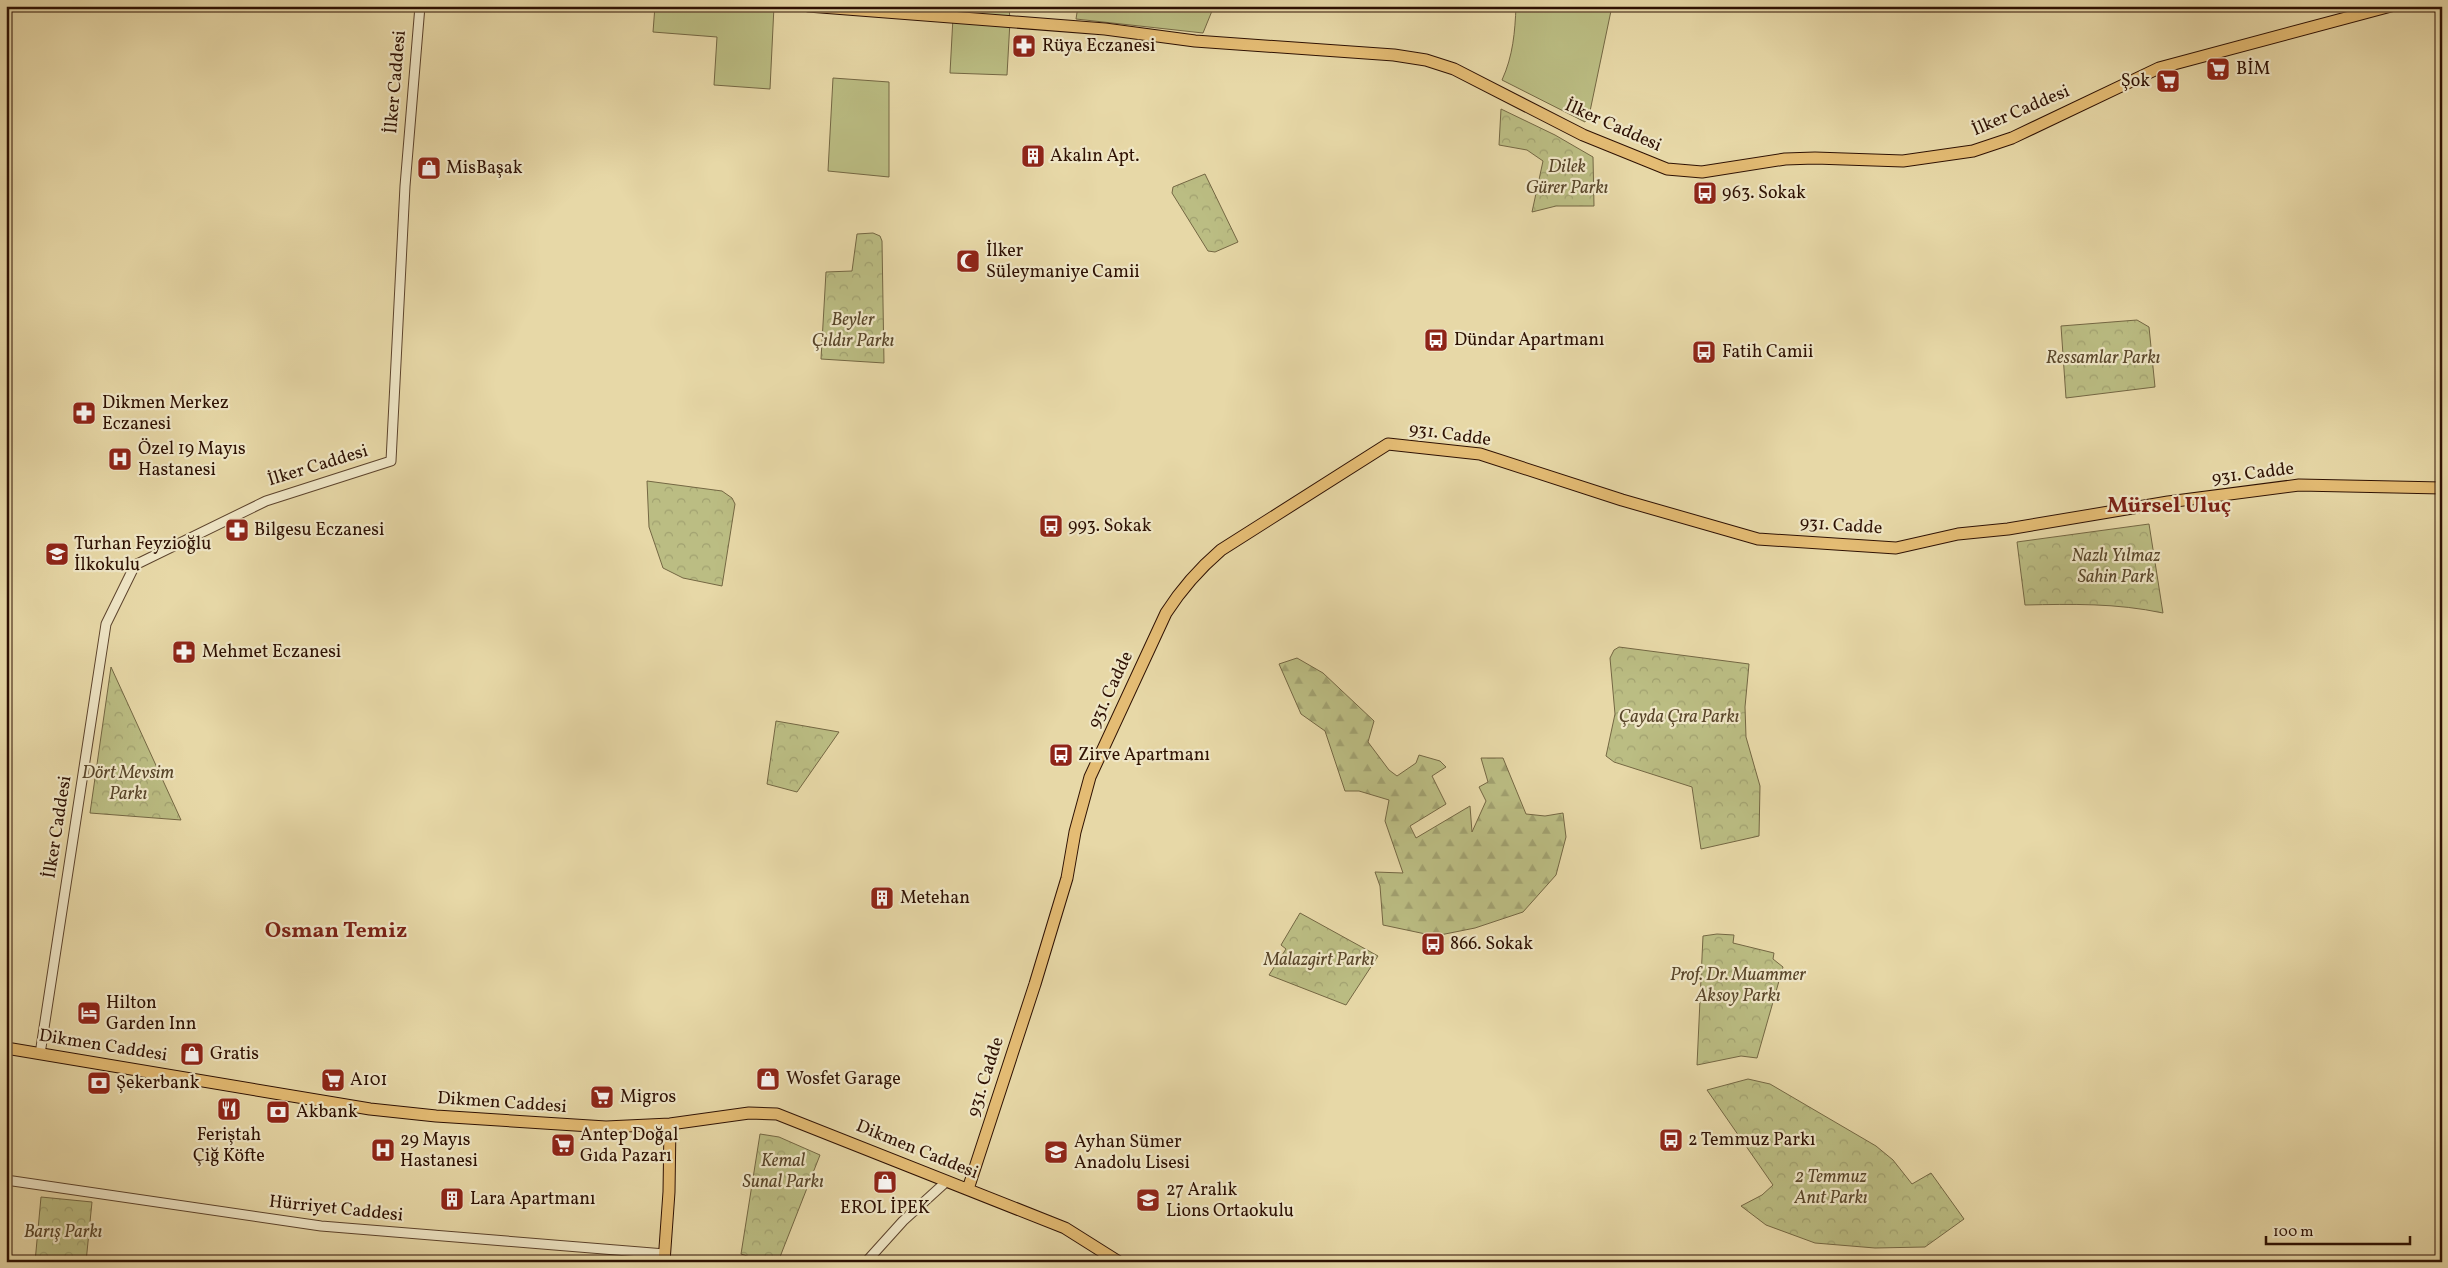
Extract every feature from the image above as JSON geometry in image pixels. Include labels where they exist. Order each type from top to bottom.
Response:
[{"type":"main road","name":"İlker Caddesi","points":[[808,6],[1105,29],[1195,40],[1394,55],[1426,60],[1454,70],[1601,143],[1667,169],[1702,172],[1786,159],[1902,161],[1973,151],[2012,138],[2159,68],[2391,6]]},
{"type":"main road","name":"931. Cadde","points":[[968,1189],[1035,984],[1067,878],[1075,832],[1090,777],[1166,613],[1180,592],[1201,567],[1221,550],[1388,444],[1480,454],[1622,500],[1758,538],[1896,548],[1958,534],[2008,529],[2168,502],[2299,485],[2442,488]]},
{"type":"main road","name":"Dikmen Caddesi","points":[[6,1048],[370,1110],[513,1123],[606,1127],[670,1124],[749,1114],[777,1114],[1064,1228],[1119,1262]]},
{"type":"main road","points":[[664,1258],[669,1192],[670,1124]]},
{"type":"street","name":"İlker Caddesi","points":[[40,1054],[106,624],[135,565],[266,500],[391,461],[405,186],[420,6]]},
{"type":"street","name":"Hürriyet Caddesi","points":[[6,1180],[321,1226],[664,1258]]},
{"type":"street","points":[[866,1262],[903,1221],[947,1181]]},
{"type":"green space","points":[[655,6],[774,6],[770,89],[714,85],[717,37],[653,32]]},
{"type":"green space","points":[[944,6],[1009,6],[1007,75],[950,73],[953,17],[944,16]]},
{"type":"green space","points":[[1078,6],[1214,6],[1203,33],[1076,19]]},
{"type":"green space","points":[[1516,6],[1612,6],[1589,116],[1585,122],[1502,80],[1513,44]]},
{"type":"green space","points":[[833,78],[889,82],[889,177],[828,171]]},
{"type":"green space","name":"Dilek Gürer Parkı","points":[[1501,109],[1555,135],[1593,157],[1594,206],[1556,206],[1532,212],[1543,161],[1527,150],[1499,145]]},
{"type":"green space","points":[[1205,174],[1238,242],[1215,252],[1208,251],[1172,193],[1173,187]]},
{"type":"green space","name":"Beyler Çıldır Parkı","points":[[873,233],[880,236],[882,241],[884,363],[821,359],[826,272],[852,271],[857,234]]},
{"type":"green space","name":"Ressamlar Parkı","points":[[2137,320],[2149,327],[2155,387],[2066,398],[2061,326]]},
{"type":"green space","points":[[647,481],[722,491],[732,498],[735,504],[722,586],[683,578],[663,568],[649,527]]},
{"type":"green space","name":"Nazlı Yılmaz Sahin Park","points":[[2149,524],[2163,613],[2128,607],[2077,604],[2025,605],[2017,542]]},
{"type":"green space","name":"Çayda Çıra Parkı","points":[[1619,647],[1749,664],[1745,707],[1746,737],[1760,786],[1759,836],[1701,849],[1692,787],[1614,762],[1606,756],[1615,714],[1610,658],[1614,650]]},
{"type":"green space","points":[[1297,658],[1323,673],[1374,721],[1368,742],[1389,770],[1397,776],[1416,763],[1419,755],[1440,761],[1446,767],[1432,776],[1446,804],[1410,826],[1416,838],[1470,806],[1472,832],[1486,801],[1479,787],[1488,782],[1481,758],[1503,758],[1526,814],[1545,816],[1563,813],[1566,837],[1556,875],[1523,912],[1475,928],[1435,936],[1383,925],[1380,886],[1375,872],[1403,873],[1385,821],[1389,800],[1359,791],[1345,791],[1325,731],[1301,714],[1279,664]]},
{"type":"green space","name":"Dört Mevsim Parkı","points":[[111,667],[181,820],[90,813]]},
{"type":"green space","points":[[776,721],[839,732],[797,792],[767,784]]},
{"type":"green space","name":"Malazgirt Parkı","points":[[1300,913],[1378,956],[1346,1005],[1269,975],[1286,949],[1281,945]]},
{"type":"green space","name":"Prof. Dr. Muammer Aksoy Parkı","points":[[1717,934],[1734,935],[1733,943],[1774,953],[1773,959],[1783,967],[1757,1058],[1741,1056],[1697,1065],[1703,936]]},
{"type":"green space","name":"2 Temmuz Anıt Parkı","points":[[1748,1079],[1770,1084],[1876,1146],[1893,1160],[1912,1184],[1931,1173],[1964,1219],[1925,1247],[1875,1248],[1815,1243],[1766,1225],[1741,1206],[1762,1195],[1773,1185],[1707,1090]]},
{"type":"green space","name":"Kemal Sunal Parkı","points":[[760,1134],[779,1137],[820,1155],[778,1262],[745,1262],[747,1256],[741,1254]]},
{"type":"green space","name":"Barış Parkı","points":[[41,1197],[92,1202],[86,1262],[35,1262]]},
{"type":"place","name":"Rüya Eczanesi","points":[[1024,46]]},
{"type":"place","name":"BİM","points":[[2218,69]]},
{"type":"place","name":"Şok","points":[[2168,81]]},
{"type":"place","name":"Akalın Apt.","points":[[1033,156]]},
{"type":"place","name":"MisBaşak","points":[[429,168]]},
{"type":"place","name":"963. Sokak","points":[[1705,193]]},
{"type":"place","name":"İlker Süleymaniye Camii","points":[[968,261]]},
{"type":"place","name":"Dündar Apartmanı","points":[[1436,340]]},
{"type":"place","name":"Fatih Camii","points":[[1704,352]]},
{"type":"place","name":"Dikmen Merkez Eczanesi","points":[[84,413]]},
{"type":"place","name":"Özel 19 Mayıs Hastanesi","points":[[120,459]]},
{"type":"place","name":"993. Sokak","points":[[1051,526]]},
{"type":"place","name":"Bilgesu Eczanesi","points":[[237,530]]},
{"type":"place","name":"Turhan Feyzioğlu İlkokulu","points":[[57,554]]},
{"type":"place","name":"Mehmet Eczanesi","points":[[184,652]]},
{"type":"place","name":"Zirve Apartmanı","points":[[1061,755]]},
{"type":"place","name":"Metehan","points":[[882,898]]},
{"type":"place","name":"866. Sokak","points":[[1433,944]]},
{"type":"place","name":"Hilton Garden Inn","points":[[89,1013]]},
{"type":"place","name":"Gratis","points":[[192,1054]]},
{"type":"place","name":"Wosfet Garage","points":[[768,1079]]},
{"type":"place","name":"A101","points":[[333,1080]]},
{"type":"place","name":"Şekerbank","points":[[99,1083]]},
{"type":"place","name":"Migros","points":[[602,1097]]},
{"type":"place","name":"Feriştah Çiğ Köfte","points":[[229,1109]]},
{"type":"place","name":"Akbank","points":[[278,1112]]},
{"type":"place","name":"2 Temmuz Parkı","points":[[1671,1140]]},
{"type":"place","name":"Antep Doğal Gıda Pazarı","points":[[563,1145]]},
{"type":"place","name":"29 Mayıs Hastanesi","points":[[383,1150]]},
{"type":"place","name":"Ayhan Sümer Anadolu Lisesi","points":[[1056,1152]]},
{"type":"place","name":"EROL İPEK","points":[[885,1182]]},
{"type":"place","name":"Lara Apartmanı","points":[[452,1199]]},
{"type":"place","name":"27 Aralık Lions Ortaokulu","points":[[1148,1200]]},
{"type":"district","name":"Mürsel Uluç","points":[[2169,506]]},
{"type":"district","name":"Osman Temiz","points":[[336,931]]}]
